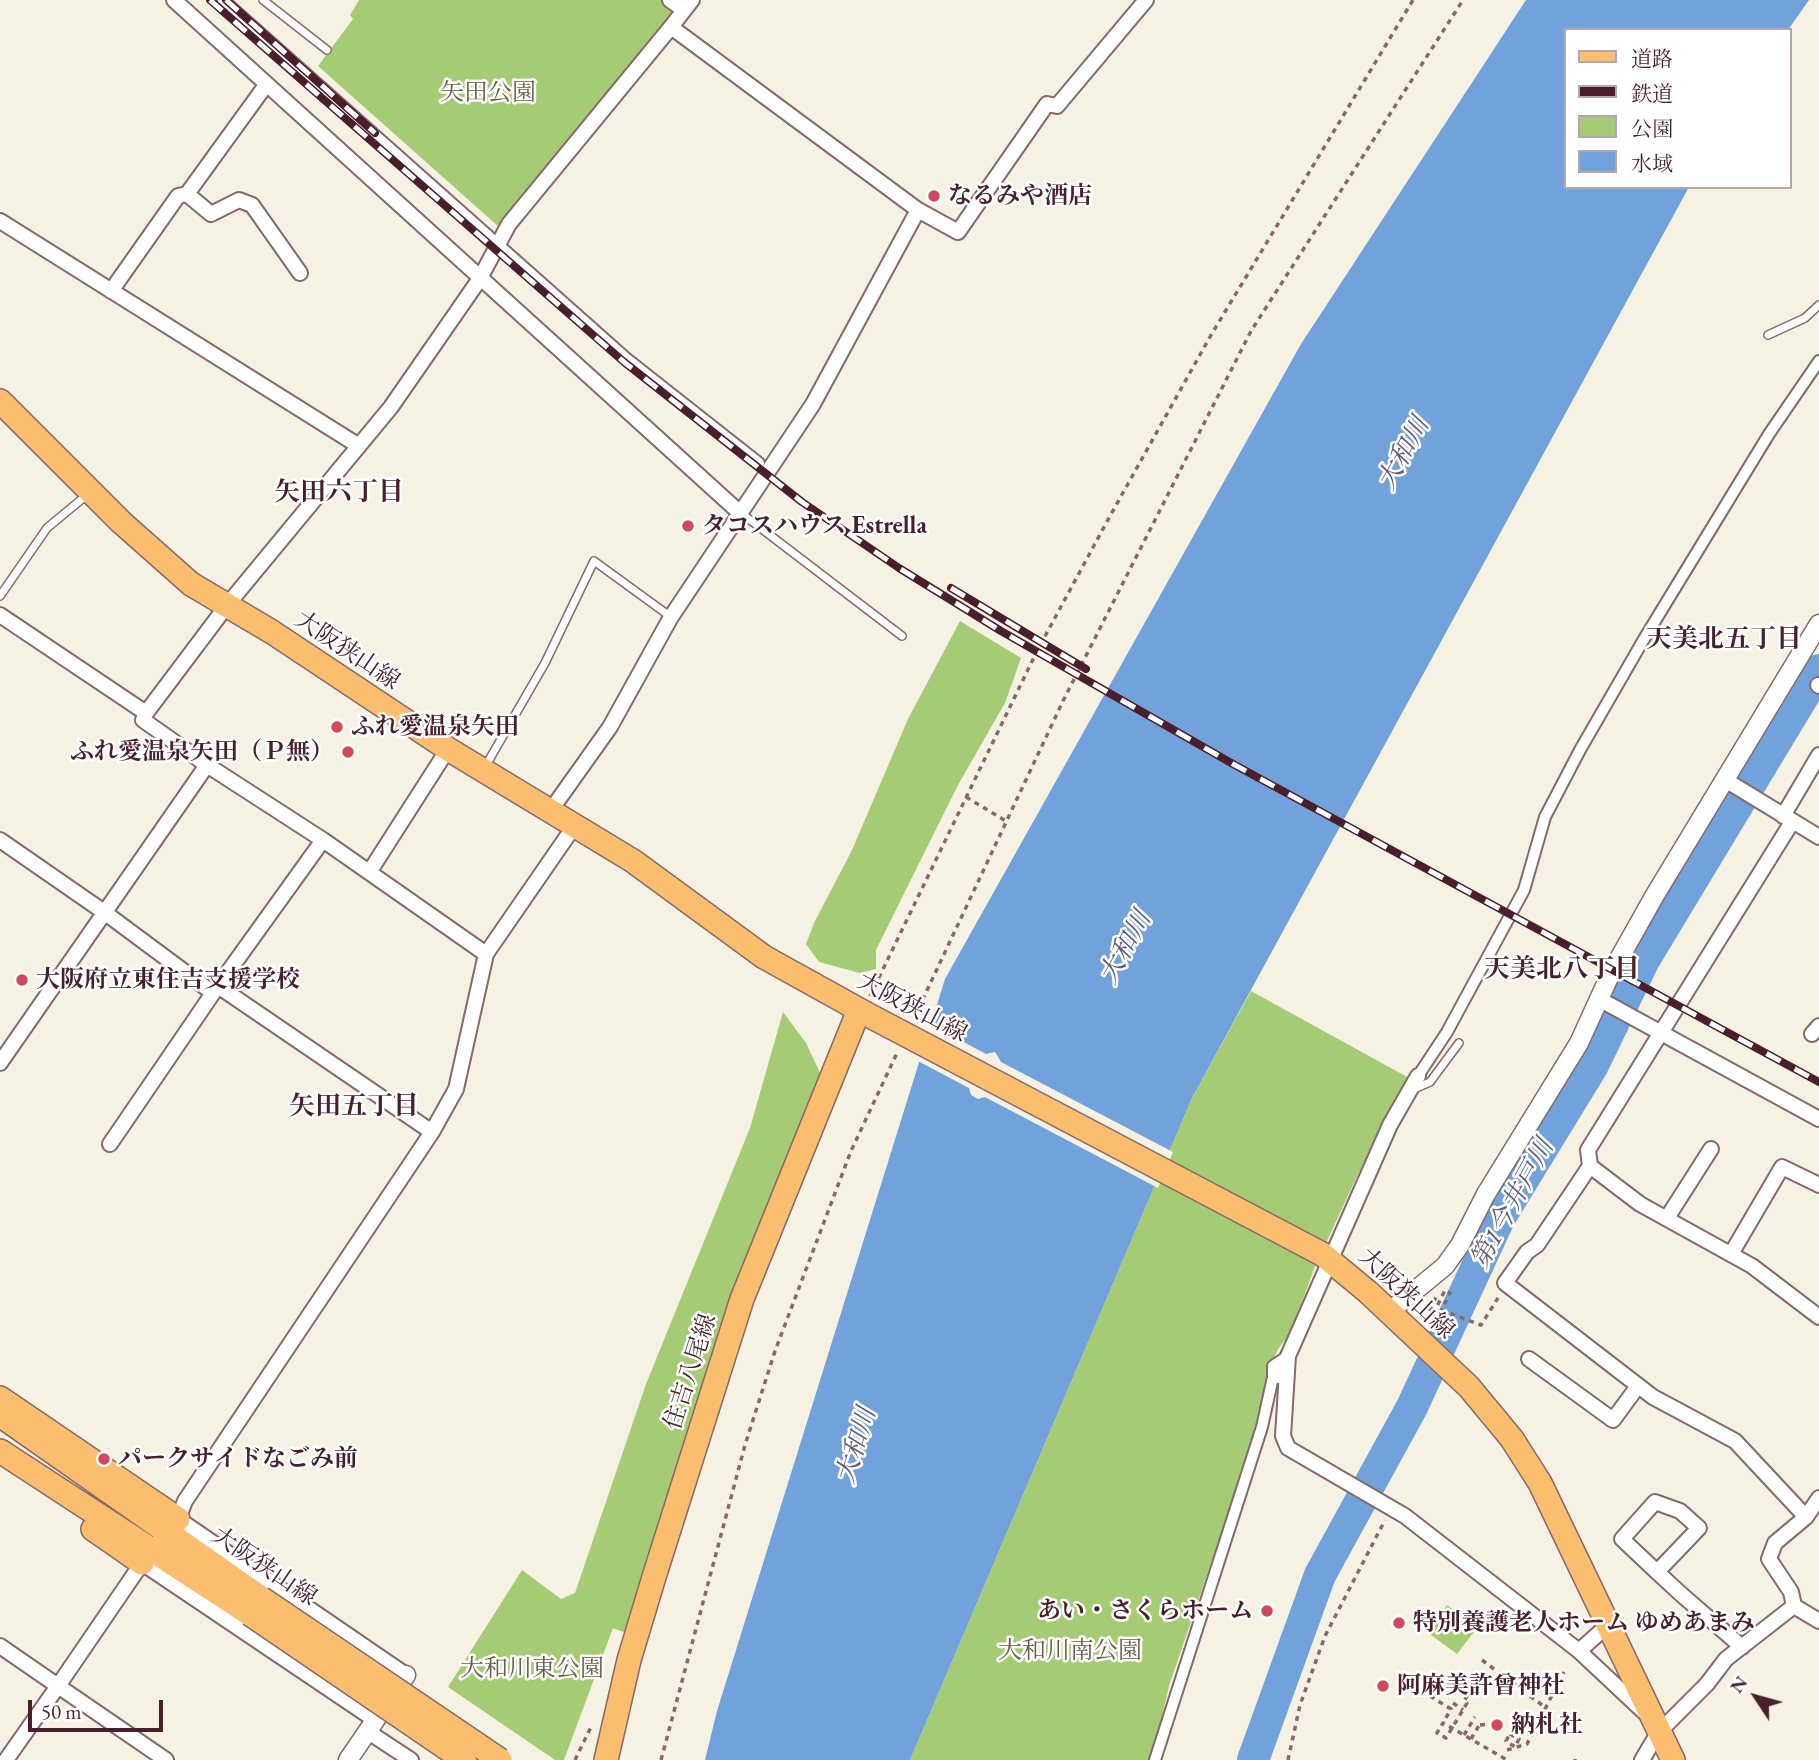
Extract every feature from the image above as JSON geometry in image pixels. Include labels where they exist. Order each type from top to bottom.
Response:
[{"type":"main road","name":"大阪狭山線","points":[[0,401],[91,492],[182,576],[448,749],[633,861],[764,957],[866,1014],[1327,1257],[1389,1312],[1422,1337],[1469,1387],[1512,1439],[1540,1483],[1673,1760]]},
{"type":"main road","name":"住吉八尾線","points":[[606,1760],[629,1660],[653,1577],[742,1299],[866,1014]]},
{"type":"main road","points":[[0,1398],[159,1541]]},
{"type":"main road","name":"大阪狭山線","points":[[0,1415],[159,1541]]},
{"type":"main road","name":"大阪狭山線","points":[[0,1451],[159,1541],[256,1606],[499,1760]]},
{"type":"main road","points":[[0,1464],[159,1541]]},
{"type":"main road","name":"大阪狭山線","points":[[256,1606],[464,1760]]},
{"type":"street","points":[[174,0],[739,512]]},
{"type":"street","points":[[223,0],[627,359],[759,463]]},
{"type":"street","points":[[486,954],[370,871],[143,720],[228,604],[391,407],[480,280],[497,244],[517,214],[688,5],[670,0]]},
{"type":"street","points":[[671,27],[918,210],[958,232],[1047,104],[1056,106],[1146,0]]},
{"type":"street","points":[[111,291],[178,196],[187,194],[266,85]]},
{"type":"street","points":[[187,194],[211,215],[239,200],[252,205],[300,273]]},
{"type":"street","points":[[551,810],[610,727],[671,617],[813,404],[918,210]]},
{"type":"street","points":[[0,221],[359,446]]},
{"type":"street","points":[[1155,1760],[1262,1427],[1273,1377],[1280,1378],[1327,1257],[1385,1136],[1418,1076],[1447,1032],[1524,890],[1545,817],[1580,750],[1762,446],[1819,361]]},
{"type":"street","points":[[0,615],[146,713]]},
{"type":"street","points":[[1389,1312],[1444,1266],[1460,1245],[1486,1194],[1605,1002],[1655,895],[1732,784],[1819,624]]},
{"type":"street","points":[[370,871],[448,749]]},
{"type":"street","points":[[1806,1517],[1735,1441],[1653,1397],[1505,1283],[1527,1252],[1538,1245],[1590,1166],[1588,1150],[1661,1036],[1787,819],[1819,755]]},
{"type":"street","points":[[0,1062],[207,765]]},
{"type":"street","points":[[1732,784],[1819,837]]},
{"type":"street","points":[[6,1760],[159,1541],[432,1132],[456,1089],[486,954],[575,825]]},
{"type":"street","points":[[110,1144],[216,989],[323,840]]},
{"type":"street","points":[[0,841],[432,1132]]},
{"type":"street","points":[[1605,1002],[1661,1036],[1819,1119]]},
{"type":"street","points":[[1667,1218],[1711,1149]]},
{"type":"street","points":[[1590,1166],[1640,1204],[1752,1266],[1818,1314]]},
{"type":"street","points":[[1731,1254],[1782,1167],[1819,1185]]},
{"type":"street","points":[[1288,1356],[1283,1436],[1289,1448],[1405,1516],[1579,1651],[1656,1727]]},
{"type":"street","points":[[1529,1359],[1613,1420],[1638,1386]]},
{"type":"street","points":[[1819,1498],[1806,1517],[1775,1543],[1769,1559],[1791,1592],[1794,1606],[1819,1621]]},
{"type":"street","points":[[1657,1572],[1699,1528],[1679,1511],[1655,1502],[1622,1539],[1657,1572],[1742,1647]]},
{"type":"street","points":[[159,1541],[406,1675],[348,1760]]},
{"type":"street","points":[[159,1541],[411,1760]]},
{"type":"street","points":[[1642,1760],[1656,1727],[1707,1684],[1726,1659],[1794,1606]]},
{"type":"street","points":[[1579,1651],[1608,1625]]},
{"type":"street","points":[[0,1646],[166,1760]]},
{"type":"lane","points":[[263,0],[327,50]]},
{"type":"lane","points":[[1768,335],[1805,318],[1819,305]]},
{"type":"lane","points":[[0,596],[47,527],[91,492]]},
{"type":"lane","points":[[739,512],[902,636]]},
{"type":"lane","points":[[483,771],[545,663],[594,561],[671,617]]},
{"type":"lane","points":[[1409,1092],[1430,1082],[1459,1043]]},
{"type":"path","points":[[866,1014],[870,996],[1042,642],[1204,348],[1413,0]]},
{"type":"path","points":[[910,1026],[1063,701],[1251,331],[1462,0]]},
{"type":"path","points":[[966,797],[1006,821]]},
{"type":"path","points":[[662,1760],[745,1445],[775,1351],[851,1151],[898,1051]]},
{"type":"path","points":[[1443,1311],[1466,1322],[1481,1325],[1505,1283]]},
{"type":"path","points":[[1422,1337],[1443,1311],[1450,1293],[1445,1290],[1429,1324],[1424,1321],[1436,1290]]},
{"type":"path","points":[[1288,1760],[1300,1704],[1325,1636],[1391,1509]]},
{"type":"path","points":[[1482,1660],[1546,1707]]},
{"type":"path","points":[[1507,1750],[1527,1744],[1564,1672]]},
{"type":"path","points":[[1430,1696],[1451,1709],[1437,1733],[1447,1738],[1473,1687]]},
{"type":"path","points":[[1453,1703],[1463,1710]]},
{"type":"path","points":[[1464,1735],[1475,1717]]},
{"type":"path","points":[[1443,1723],[1505,1759],[1511,1744]]},
{"type":"path","points":[[1471,1739],[1481,1724],[1490,1724],[1496,1728],[1494,1731]]},
{"type":"path","points":[[1519,1739],[1515,1746],[1506,1741],[1510,1734],[1519,1739],[1527,1744]]},
{"type":"green space","name":"矢田公園","points":[[359,0],[663,0],[672,6],[673,13],[499,227],[318,66],[353,19],[350,15]]},
{"type":"green space","points":[[960,621],[1021,658],[1005,703],[958,785],[876,950],[876,969],[860,973],[819,962],[806,944],[814,923],[852,850],[908,719]]},
{"type":"green space","name":"大和川南公園","points":[[1251,991],[1409,1078],[1358,1174],[1314,1269],[1291,1332],[1278,1349],[1271,1365],[1253,1440],[1169,1686],[1152,1760],[910,1760],[1192,1098]]},
{"type":"green space","name":"大和川東公園","points":[[783,1012],[806,1043],[823,1079],[626,1633],[613,1628],[564,1760],[555,1760],[448,1687],[522,1570],[561,1599],[575,1593],[646,1384],[750,1128]]},
{"type":"green space","points":[[1447,1605],[1477,1628],[1457,1654],[1427,1632]]},
{"type":"water","name":"大和川","points":[[1526,0],[1809,0],[1789,28],[1563,28],[1563,189],[1688,189],[1192,1098],[910,1760],[705,1760],[717,1711],[945,979],[1301,344]]},
{"type":"pier","points":[[928,1023],[986,1054],[995,1052],[1001,1062],[1173,1152],[1158,1188],[985,1097],[978,1099],[971,1095],[969,1088],[916,1060]]},
{"type":"waterway","name":"第1今井戸川","points":[[1253,1760],[1320,1575],[1412,1407],[1499,1219],[1592,1067],[1644,960],[1819,670]]},
{"type":"railway","points":[[210,0],[624,362],[802,502],[899,568],[1001,631],[1233,764],[1819,1082]]},
{"type":"railway","points":[[226,0],[375,133]]},
{"type":"railway","points":[[951,588],[1086,669]]},
{"type":"place","name":"なるみや酒店","points":[[934,196]]},
{"type":"place","name":"タコスハウス Estrella","points":[[688,526]]},
{"type":"place","name":"ふれ愛温泉矢田","points":[[337,727]]},
{"type":"place","name":"ふれ愛温泉矢田（Ｐ無）","points":[[348,752]]},
{"type":"place","name":"大阪府立東住吉支援学校","points":[[22,980]]},
{"type":"place","name":"パークサイドなごみ前","points":[[104,1459]]},
{"type":"place","name":"あい・さくらホーム","points":[[1267,1611]]},
{"type":"place","name":"特別養護老人ホーム ゆめあまみ","points":[[1399,1623]]},
{"type":"place","name":"阿麻美許曾神社","points":[[1383,1686]]},
{"type":"place","name":"納札社","points":[[1497,1725]]},
{"type":"district","name":"矢田六丁目","points":[[339,493]]},
{"type":"district","name":"天美北五丁目","points":[[1724,640]]},
{"type":"district","name":"天美北八丁目","points":[[1562,970]]},
{"type":"district","name":"矢田五丁目","points":[[354,1107]]}]
